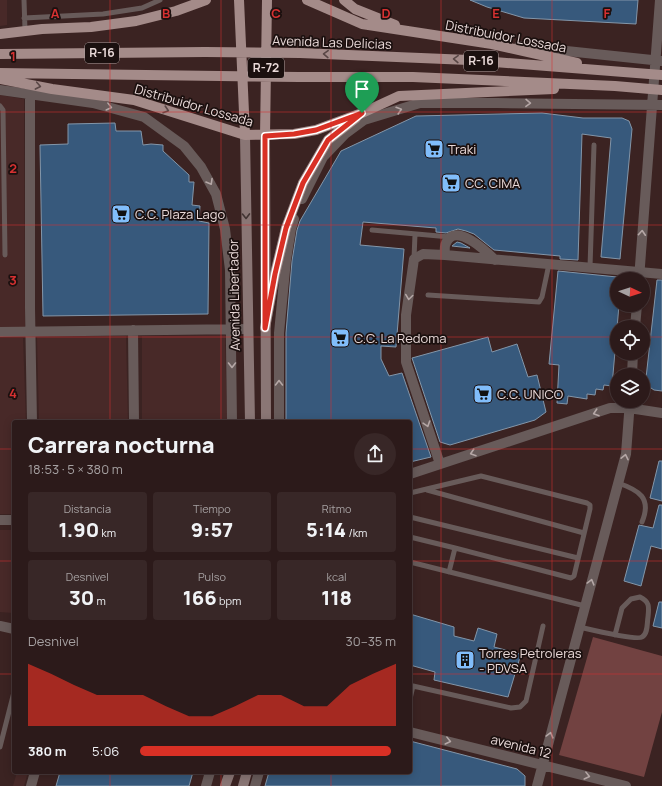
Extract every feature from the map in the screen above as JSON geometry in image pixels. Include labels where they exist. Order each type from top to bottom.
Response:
[{"type":"main road","points":[[0,34],[25,30],[91,27],[136,21],[176,11],[196,2],[206,0]]},
{"type":"main road","name":"Avenida Libertador","points":[[239,0],[245,135],[250,420]]},
{"type":"main road","name":"R-72","points":[[266,420],[265,136],[267,0]]},
{"type":"main road","name":"Distribuidor Lossada","points":[[306,0],[362,24],[492,44],[610,70]]},
{"type":"main road","points":[[344,0],[356,9],[413,32]]},
{"type":"main road","name":"Avenida Las Delicias","points":[[0,54],[205,52],[300,54],[469,60],[658,74]]},
{"type":"main road","name":"R-16","points":[[0,73],[413,77],[615,86],[657,90]]},
{"type":"main road","name":"Distribuidor Lossada","points":[[0,79],[52,89],[134,100],[245,135],[265,136],[294,134],[316,130],[362,113],[399,96],[615,86]]},
{"type":"main road","points":[[265,328],[275,274],[286,228],[303,183],[328,140],[362,113]]},
{"type":"main road","points":[[225,786],[229,774]]},
{"type":"main road","points":[[243,786],[246,774]]},
{"type":"street","points":[[639,272],[657,105],[660,0]]},
{"type":"street","name":"R-16","points":[[492,44],[658,60]]},
{"type":"street","points":[[0,90],[93,103],[144,117],[184,146],[201,167],[216,194],[225,229],[230,270],[232,420]]},
{"type":"street","points":[[30,94],[30,331],[32,420]]},
{"type":"street","points":[[279,420],[279,333],[291,229],[304,192],[323,157],[345,134],[364,120],[420,103],[657,105]]},
{"type":"street","points":[[445,255],[445,243],[450,237],[458,235],[478,244],[495,260]]},
{"type":"street","points":[[462,257],[469,244],[467,238]]},
{"type":"street","points":[[440,464],[406,362],[406,315],[414,259],[423,254],[445,255],[590,267],[621,272]]},
{"type":"street","points":[[650,275],[662,274]]},
{"type":"street","points":[[0,332],[248,329]]},
{"type":"street","points":[[133,330],[134,420]]},
{"type":"street","points":[[412,473],[610,408]]},
{"type":"street","points":[[536,786],[626,454],[630,408]]},
{"type":"street","points":[[644,408],[662,413]]},
{"type":"street","points":[[0,520],[12,520]]},
{"type":"street","points":[[0,626],[12,629]]},
{"type":"street","name":"avenida 12","points":[[412,732],[626,786]]},
{"type":"street","points":[[31,786],[34,774]]},
{"type":"street","points":[[206,786],[209,774]]},
{"type":"street","points":[[255,786],[258,774]]},
{"type":"lane","points":[[24,0],[25,30]]},
{"type":"lane","points":[[24,18],[103,14],[142,8],[160,0]]},
{"type":"lane","points":[[0,106],[3,110],[5,255]]},
{"type":"lane","points":[[590,267],[594,145]]},
{"type":"lane","points":[[372,230],[450,237]]},
{"type":"lane","points":[[414,259],[415,234]]},
{"type":"lane","points":[[428,295],[539,302],[542,297],[549,264]]},
{"type":"lane","points":[[412,494],[481,476],[587,502],[590,505],[574,576],[571,578],[412,537]]},
{"type":"lane","points":[[618,483],[632,488],[640,493],[646,504],[645,515],[642,522]]},
{"type":"lane","points":[[426,490],[584,533]]},
{"type":"lane","points":[[412,517],[578,558]]},
{"type":"lane","points":[[449,572],[455,548]]},
{"type":"lane","points":[[412,563],[585,606]]},
{"type":"lane","points":[[579,628],[615,635],[639,639],[643,637],[646,632],[649,607],[647,601],[640,597],[631,599],[622,608],[615,635]]},
{"type":"lane","points":[[412,686],[511,708],[520,707],[526,701],[543,626]]},
{"type":"lane","points":[[0,747],[12,700]]},
{"type":"shaded area","points":[[0,0],[7,0],[7,25],[0,26]]},
{"type":"shaded area","points":[[0,95],[24,99],[25,327],[0,328]]},
{"type":"shaded area","points":[[225,335],[227,420],[142,420],[142,336]]},
{"type":"shaded area","points":[[126,336],[128,420],[39,420],[37,337]]},
{"type":"shaded area","points":[[0,338],[23,338],[26,420],[12,420],[12,514],[0,514]]},
{"type":"shaded area","points":[[0,530],[12,530],[12,613],[0,612]]},
{"type":"shaded area","points":[[593,637],[662,656],[662,712],[644,777],[559,755]]},
{"type":"shaded area","points":[[16,774],[27,774],[24,786],[13,786]]},
{"type":"building","points":[[470,0],[638,0],[636,24],[524,18],[487,7]]},
{"type":"building","points":[[542,113],[583,118],[622,118],[629,121],[632,129],[620,259],[601,257],[611,138],[582,134],[578,260],[560,259],[560,256],[494,250],[474,234],[458,229],[446,233],[436,232],[436,228],[363,222],[360,245],[404,249],[396,347],[381,346],[381,359],[389,376],[402,373],[431,457],[412,462],[412,420],[286,420],[286,333],[292,261],[297,230],[300,221],[341,151],[416,116]]},
{"type":"building","name":"C.C. Plaza Lago","points":[[115,123],[116,131],[141,131],[143,145],[163,145],[163,151],[189,175],[189,182],[194,182],[192,205],[200,206],[199,221],[209,223],[208,314],[43,316],[40,145],[68,144],[68,124]]},
{"type":"building","points":[[457,242],[461,243],[470,248],[452,246]]},
{"type":"building","points":[[558,271],[610,276],[610,312],[618,312],[618,320],[610,320],[610,360],[614,360],[614,368],[610,368],[610,386],[604,385],[603,390],[596,389],[595,395],[587,394],[587,399],[568,396],[567,404],[557,403],[559,365],[549,364]]},
{"type":"building","points":[[657,280],[662,280],[662,391],[654,390],[650,387],[650,368],[647,368],[648,360],[650,360],[650,342]]},
{"type":"building","name":"C.C. UNICO","points":[[488,337],[492,352],[517,344],[528,377],[537,375],[546,412],[535,420],[450,445],[440,442],[412,358]]},
{"type":"building","points":[[659,461],[662,461],[662,501],[650,498]]},
{"type":"building","points":[[659,505],[662,505],[662,549],[651,546],[641,586],[624,581],[639,525],[653,528]]},
{"type":"building","points":[[659,602],[662,602],[662,628],[653,626]]},
{"type":"building","name":"Torres Petroleras - PDVSA","points":[[412,615],[454,627],[454,636],[474,641],[478,628],[497,634],[494,647],[521,654],[508,697],[434,680],[435,672],[412,666]]},
{"type":"building","points":[[412,742],[517,769],[525,776],[525,786],[265,786],[268,774],[412,774]]},
{"type":"building","points":[[59,774],[192,774],[189,786],[56,786]]},
{"type":"place","name":"Traki","points":[[434,149]]},
{"type":"place","name":"CC. CIMA","points":[[451,183]]},
{"type":"place","name":"C.C. Plaza Lago","points":[[121,214]]},
{"type":"place","name":"C.C. La Redoma","points":[[340,338]]},
{"type":"place","name":"C.C. UNICO","points":[[483,394]]},
{"type":"place","name":"Torres Petroleras - PDVSA","points":[[465,660]]},
{"type":"route","points":[[362,113],[328,140],[303,183],[286,228],[275,274],[265,328],[265,136],[294,134],[316,130],[362,113]]}]
